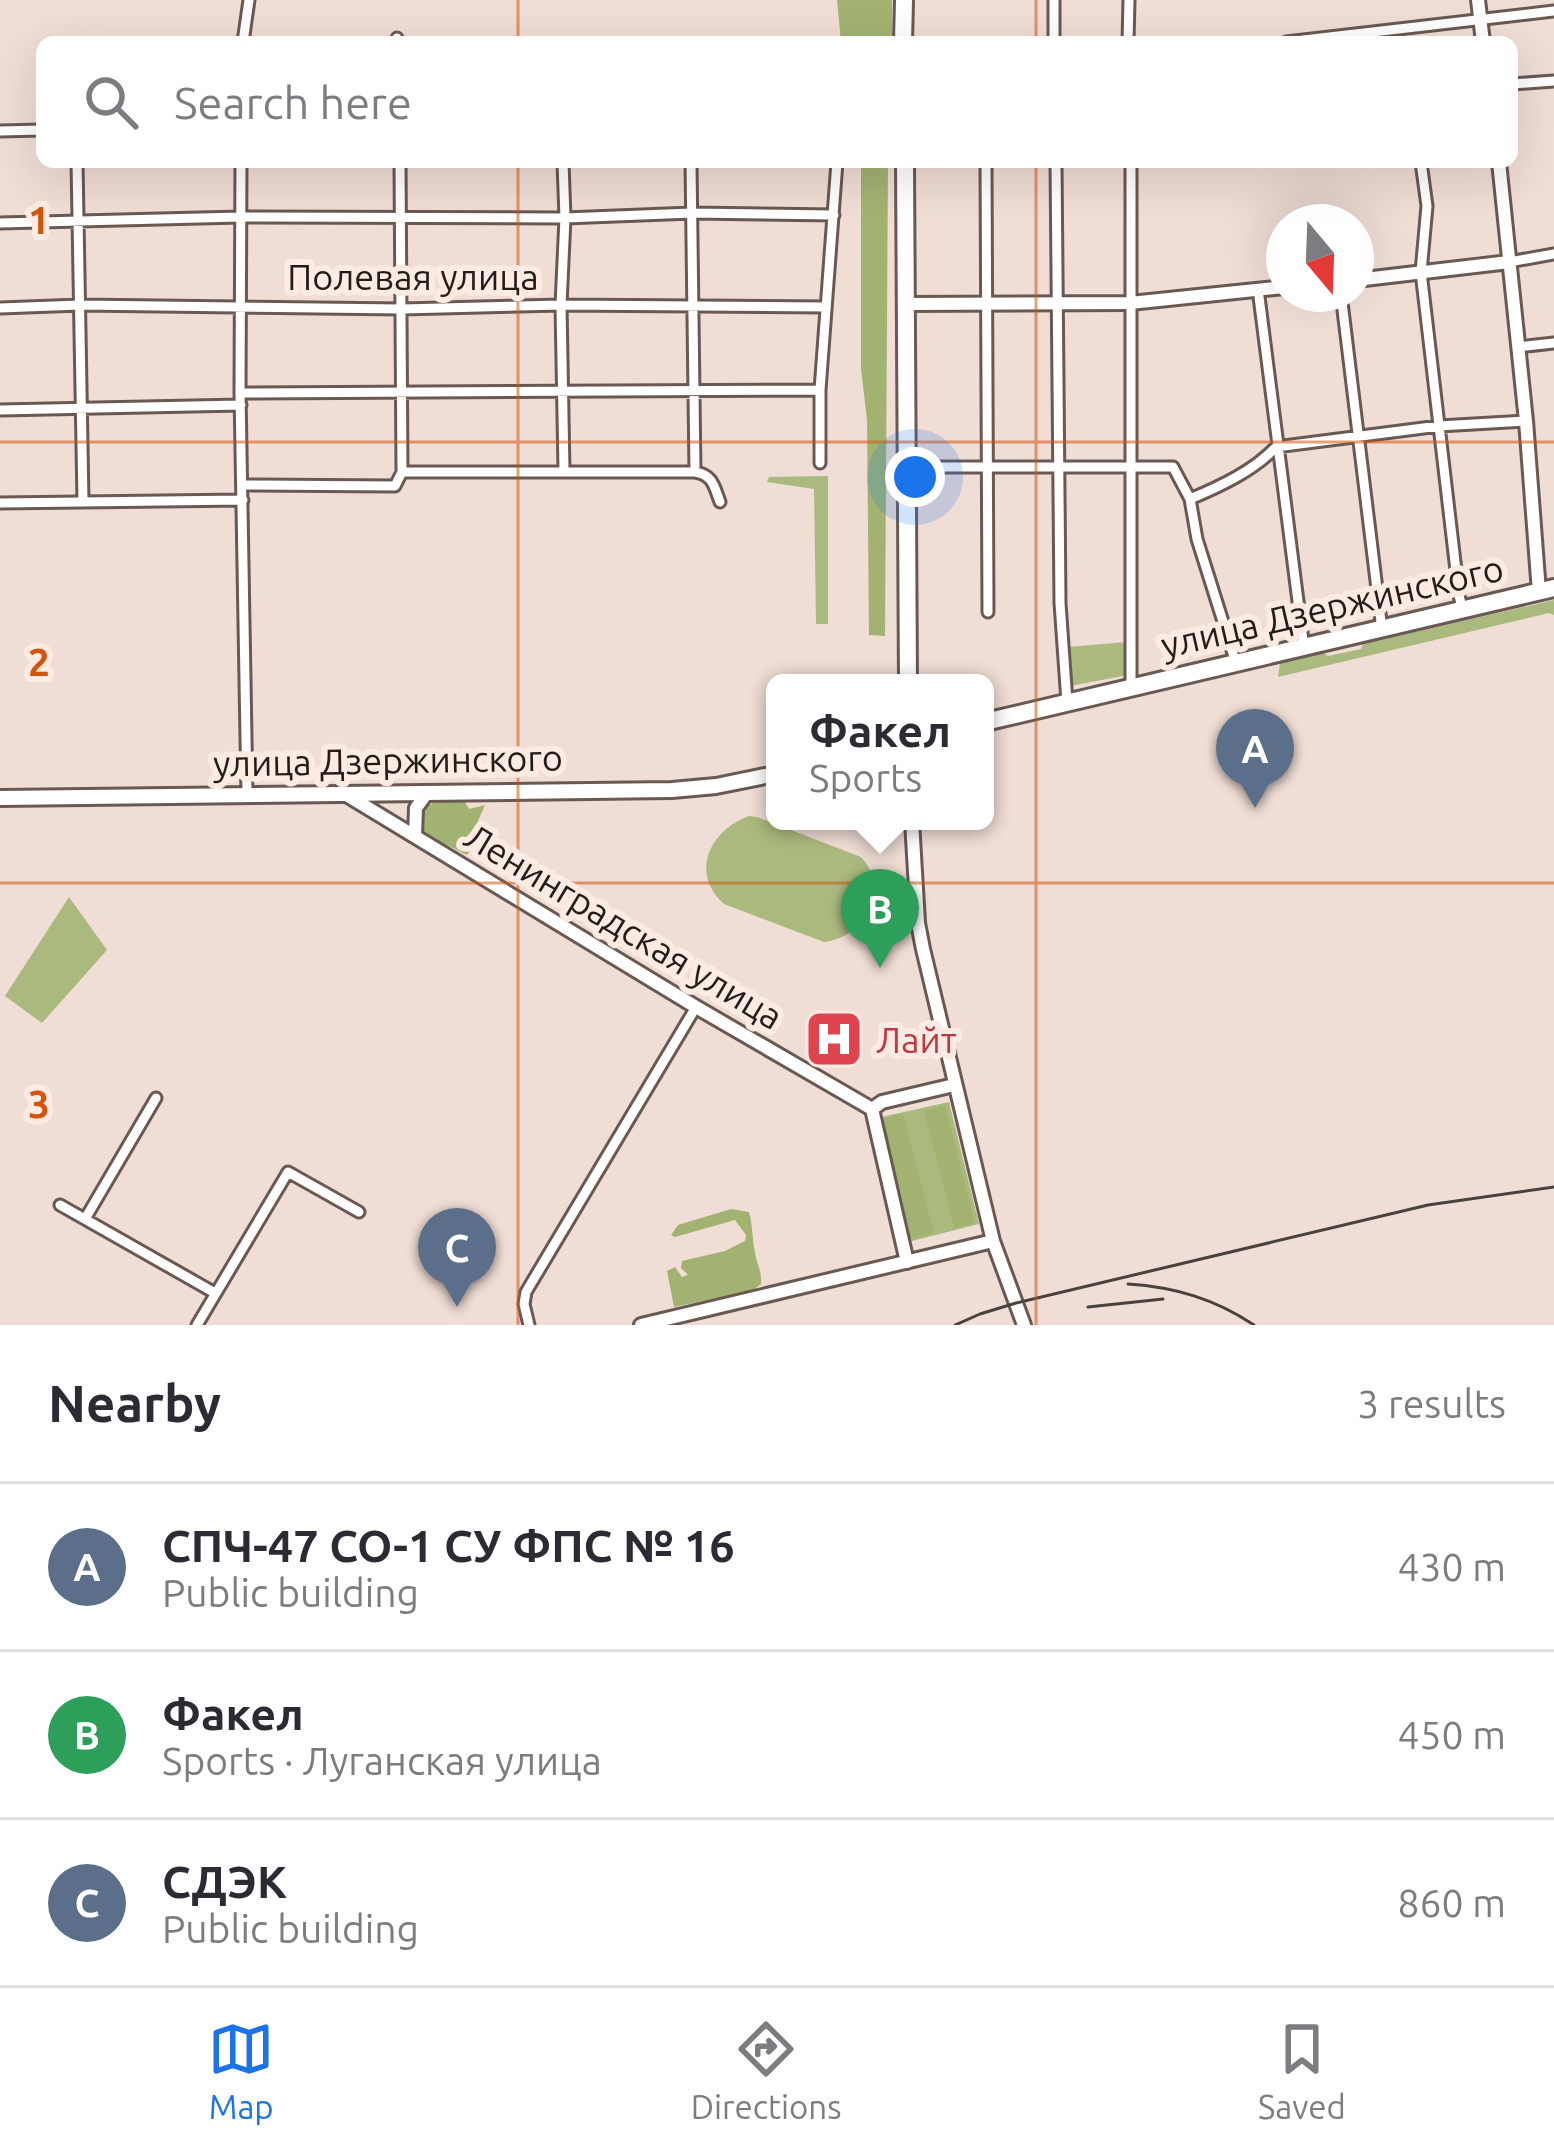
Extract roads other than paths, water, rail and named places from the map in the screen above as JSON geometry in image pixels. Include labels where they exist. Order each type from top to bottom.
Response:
[{"type":"highway","points":[[904,0],[904,36]]},
{"type":"highway","points":[[905,168],[908,674]]},
{"type":"highway","name":"улица Дзержинского","points":[[994,720],[1546,590]]},
{"type":"main road","name":"улица Дзержинского","points":[[0,798],[695,789],[766,776]]},
{"type":"street","points":[[245,36],[249,0]]},
{"type":"street","points":[[1054,0],[1054,36]]},
{"type":"street","points":[[1128,36],[1129,0]]},
{"type":"street","points":[[1478,0],[1482,36]]},
{"type":"street","points":[[1337,36],[1554,11]]},
{"type":"street","points":[[1518,84],[1554,81]]},
{"type":"street","points":[[0,131],[36,130]]},
{"type":"street","points":[[77,168],[83,502]]},
{"type":"street","points":[[241,168],[247,796]]},
{"type":"street","points":[[243,485],[395,486],[403,472],[400,168]]},
{"type":"street","points":[[563,168],[564,471]]},
{"type":"street","points":[[691,168],[695,472]]},
{"type":"street","points":[[820,463],[820,390],[838,168]]},
{"type":"street","points":[[986,168],[988,612]]},
{"type":"street","points":[[1056,168],[1060,603],[1067,702]]},
{"type":"street","points":[[1131,168],[1131,686]]},
{"type":"street","points":[[1422,168],[1427,206],[1421,272],[1463,610]]},
{"type":"street","points":[[1500,168],[1546,590]]},
{"type":"street","points":[[0,223],[834,215]]},
{"type":"street","points":[[1374,278],[1554,254]]},
{"type":"street","points":[[906,304],[1130,303],[1266,288]]},
{"type":"street","points":[[1258,289],[1304,648]]},
{"type":"street","name":"Полевая улица","points":[[0,308],[80,304],[402,309],[561,304],[826,307]]},
{"type":"street","points":[[1343,312],[1382,630]]},
{"type":"street","points":[[1517,347],[1554,343]]},
{"type":"street","points":[[0,410],[400,393],[820,390]]},
{"type":"street","points":[[1190,500],[1221,486],[1276,447],[1438,426],[1526,421]]},
{"type":"street","points":[[907,467],[1173,467],[1190,500],[1196,539],[1236,663]]},
{"type":"street","points":[[403,472],[695,472],[712,479],[720,502]]},
{"type":"street","points":[[0,503],[243,500]]},
{"type":"street","points":[[415,836],[416,808],[427,793]]},
{"type":"street","name":"Ленинградская улица","points":[[345,794],[872,1109]]},
{"type":"street","points":[[913,830],[918,923],[953,1085],[993,1240],[1024,1325]]},
{"type":"street","points":[[529,1325],[526,1292],[695,1007]]},
{"type":"street","points":[[907,1262],[872,1109],[882,1102],[953,1085]]},
{"type":"street","points":[[85,1220],[155,1098]]},
{"type":"street","points":[[197,1325],[288,1172],[359,1212]]},
{"type":"street","points":[[60,1205],[215,1293]]},
{"type":"street","points":[[641,1325],[993,1240]]},
{"type":"railway","points":[[955,1325],[1016,1303],[1428,1205],[1554,1187]]},
{"type":"railway","points":[[1128,1284],[1194,1296],[1254,1325]]},
{"type":"railway","points":[[1088,1307],[1163,1299]]},
{"type":"place","name":"СПЧ-47 СО-1 СУ ФПС № 16","points":[[1255,808]]},
{"type":"place","name":"Факел","points":[[880,968]]},
{"type":"place","name":"Лайт","points":[[834,1039]]},
{"type":"place","name":"СДЭК","points":[[457,1307]]}]
